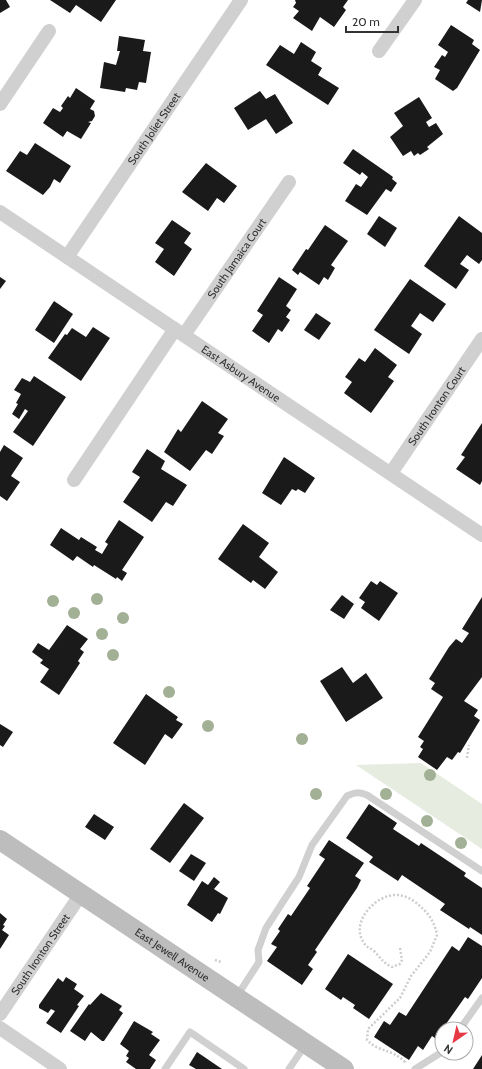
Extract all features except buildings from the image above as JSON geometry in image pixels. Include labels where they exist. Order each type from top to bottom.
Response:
[{"type":"street","name":"South Joliet Street","points":[[67,257],[241,0]]},
{"type":"street","points":[[379,51],[415,0]]},
{"type":"street","points":[[0,104],[49,31]]},
{"type":"street","name":"South Jamaica Court","points":[[74,480],[289,182]]},
{"type":"street","name":"East Asbury Avenue","points":[[0,212],[482,534]]},
{"type":"street","name":"South Ironton Court","points":[[391,473],[482,339]]},
{"type":"street","name":"East Jewell Avenue","points":[[0,840],[344,1069]]},
{"type":"street","name":"South Ironton Street","points":[[0,1014],[82,894]]},
{"type":"street","points":[[0,1028],[60,1069]]},
{"type":"lane","points":[[236,997],[259,962],[258,950],[266,928],[299,877],[312,845],[347,796],[354,792],[360,792],[367,795],[482,871]]},
{"type":"lane","points":[[466,1021],[482,998]]},
{"type":"lane","points":[[165,1069],[190,1032],[244,1069]]},
{"type":"lane","points":[[289,1069],[306,1044]]},
{"type":"lane","points":[[415,1069],[434,1057]]},
{"type":"path","points":[[467,758],[469,745]]},
{"type":"path","points":[[400,948],[402,953],[400,964],[392,967],[386,965],[364,943],[360,930],[361,922],[369,909],[387,896],[399,895],[410,898],[429,914],[437,935],[430,952],[411,976],[400,998],[368,1029],[367,1040],[378,1049],[386,1050],[400,1057],[405,1062],[403,1066]]},
{"type":"shaded area","points":[[421,763],[482,804],[482,849],[356,765]]}]
